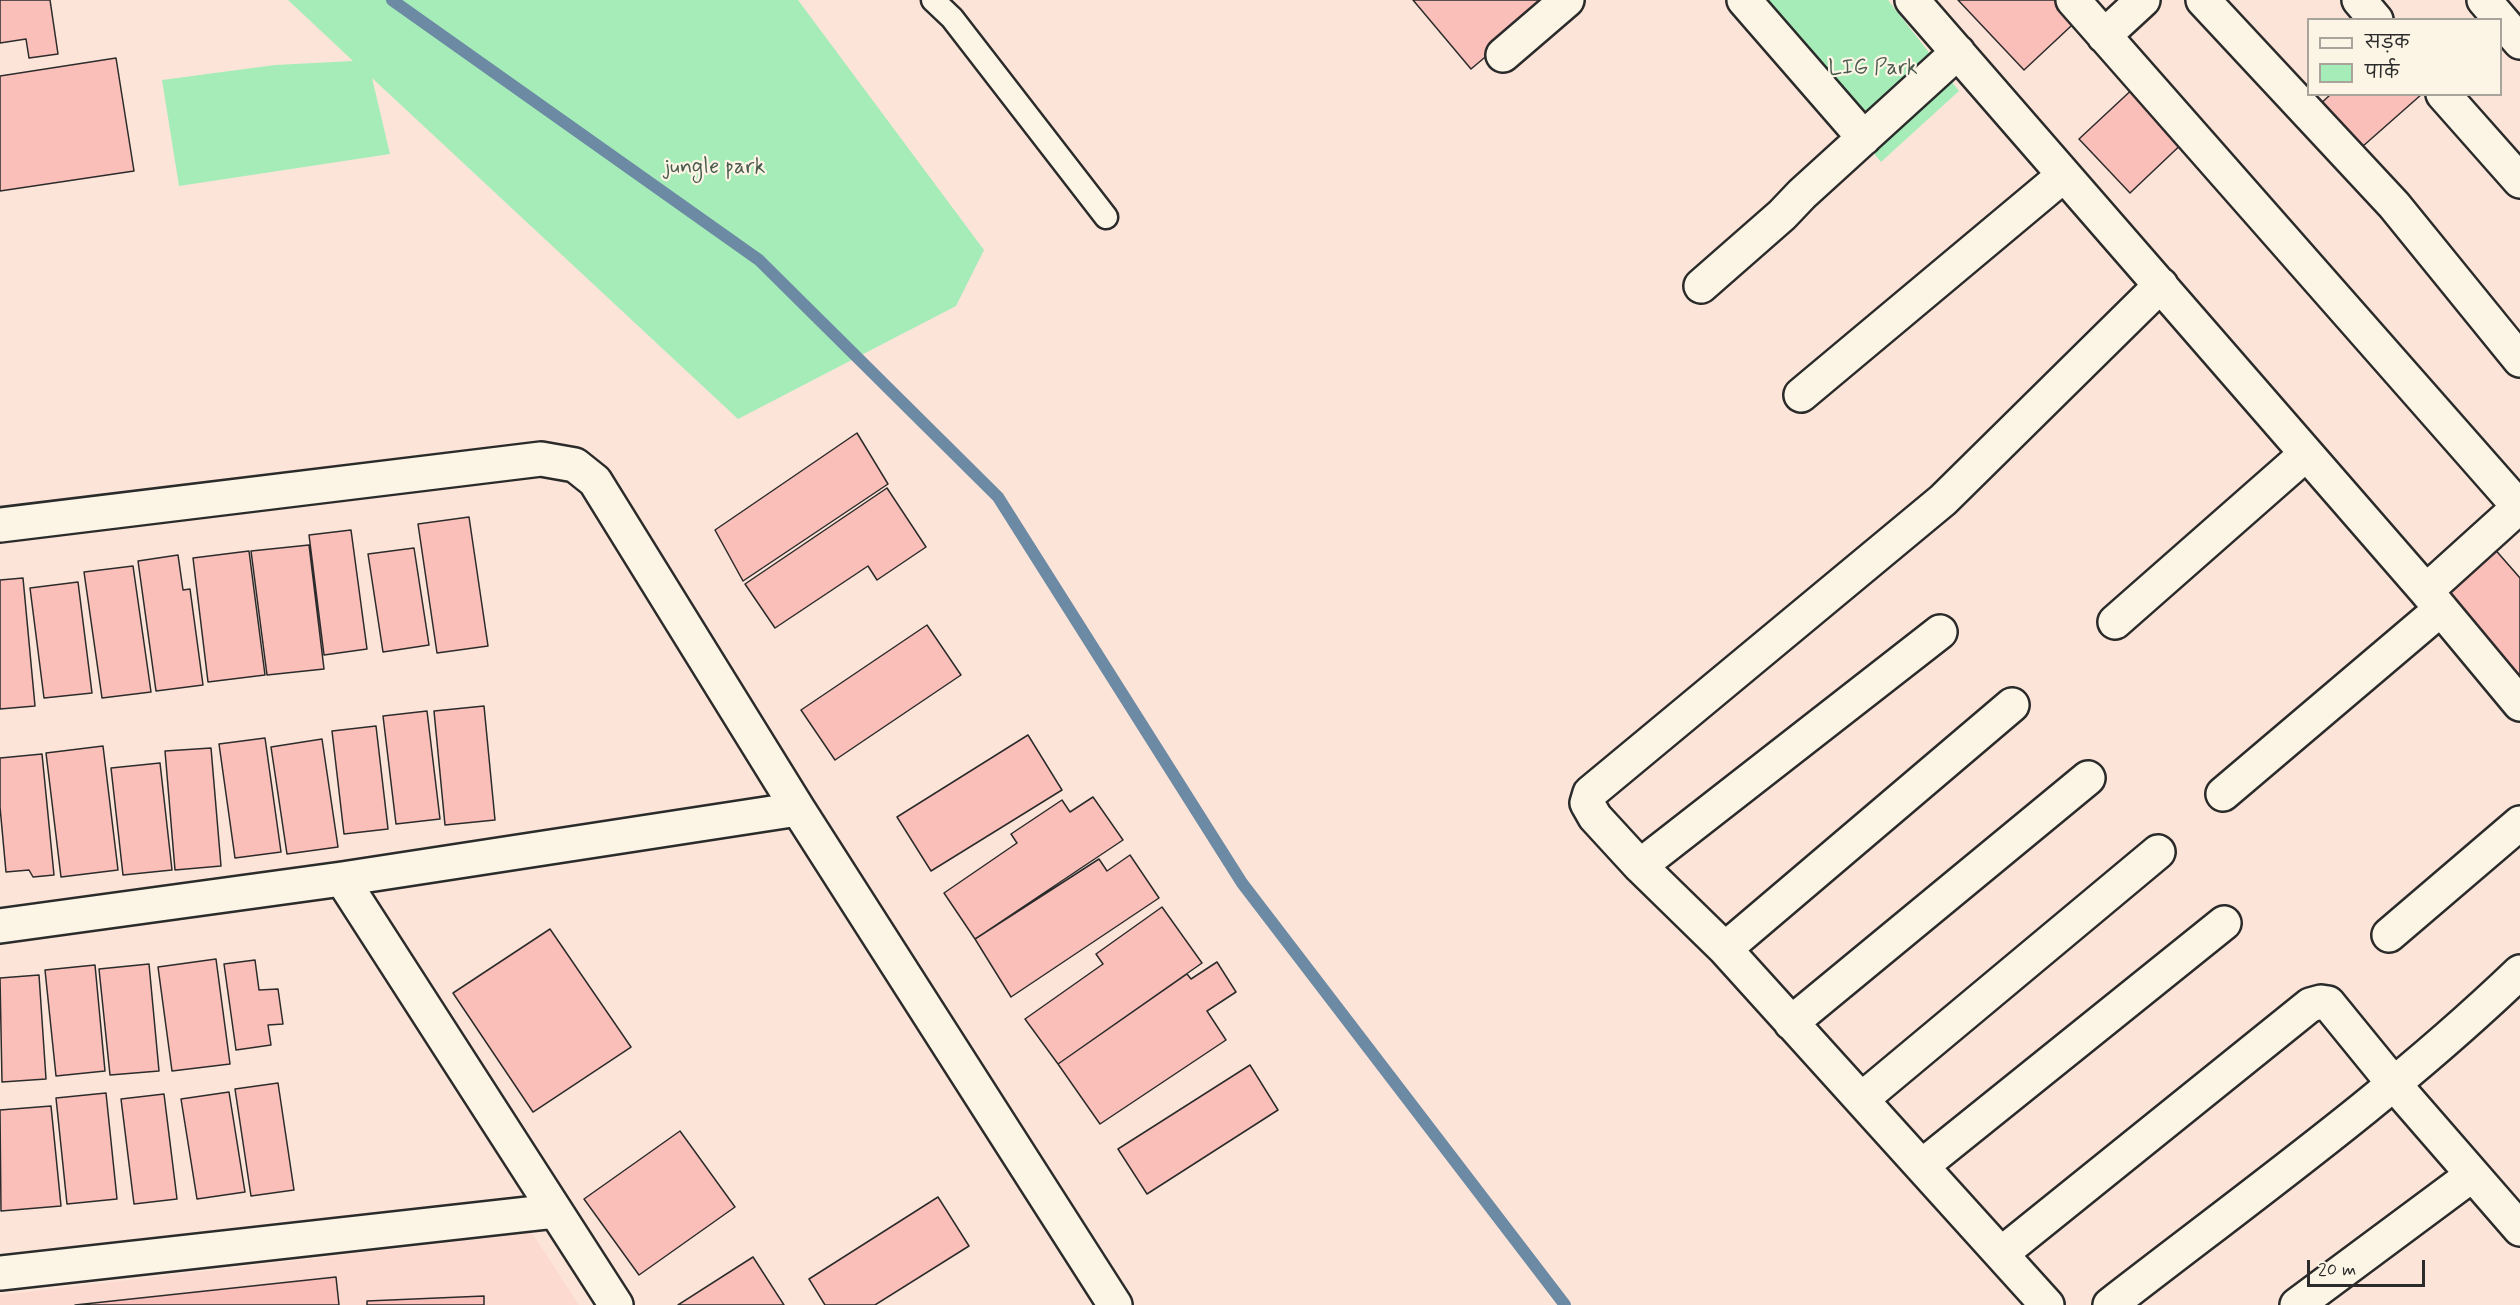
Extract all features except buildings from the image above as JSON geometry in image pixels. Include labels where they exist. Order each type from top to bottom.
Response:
[{"type":"street","points":[[1503,55],[1567,0]]},
{"type":"street","points":[[1744,0],[1864,138]]},
{"type":"street","points":[[1912,0],[2434,600],[2520,704]]},
{"type":"street","points":[[2073,0],[2520,507],[2434,600],[2223,795]]},
{"type":"street","points":[[2104,36],[2143,0]]},
{"type":"street","points":[[2203,0],[2394,205],[2520,360]]},
{"type":"street","points":[[2359,0],[2374,18]]},
{"type":"street","points":[[2484,0],[2499,18]]},
{"type":"street","points":[[2502,21],[2520,42]]},
{"type":"street","points":[[1701,286],[1782,215],[1958,52]]},
{"type":"street","points":[[2445,96],[2520,181]]},
{"type":"street","points":[[1801,395],[2064,175]]},
{"type":"street","points":[[2047,1305],[1725,949],[1640,866],[1595,818],[1587,803],[1590,793],[1943,500],[2161,285]]},
{"type":"street","points":[[2115,622],[2306,454]]},
{"type":"street","points":[[0,525],[541,459],[575,465],[595,480],[798,809],[1115,1305]]},
{"type":"street","points":[[1640,866],[1940,632]]},
{"type":"street","points":[[1725,949],[2012,705]]},
{"type":"street","points":[[1791,1023],[2088,778]]},
{"type":"street","points":[[0,926],[342,879],[798,809]]},
{"type":"street","points":[[2389,935],[2520,823]]},
{"type":"street","points":[[1862,1099],[2158,852]]},
{"type":"street","points":[[342,879],[616,1305]]},
{"type":"street","points":[[1922,1166],[2224,923]]},
{"type":"street","points":[[2110,1305],[2394,1084],[2463,1027],[2520,972]]},
{"type":"street","points":[[2001,1254],[2310,1005],[2321,1002],[2328,1003],[2472,1175],[2518,1221]]},
{"type":"street","points":[[2298,1305],[2472,1175]]},
{"type":"street","points":[[0,1273],[555,1211]]},
{"type":"lane","points":[[933,0],[952,18],[1106,217]]},
{"type":"shaded area","points":[[532,1233],[579,1305],[0,1305],[0,1295]]},
{"type":"green space","name":"jungle park","points":[[288,0],[798,0],[984,250],[956,306],[738,419],[372,78],[390,154],[179,186],[162,80],[275,65],[353,61]]},
{"type":"green space","name":"LIG Park","points":[[1744,0],[1888,0],[1959,91],[1881,162]]},
{"type":"waterway","points":[[392,0],[759,260],[998,497],[1242,883],[1565,1305]]}]
